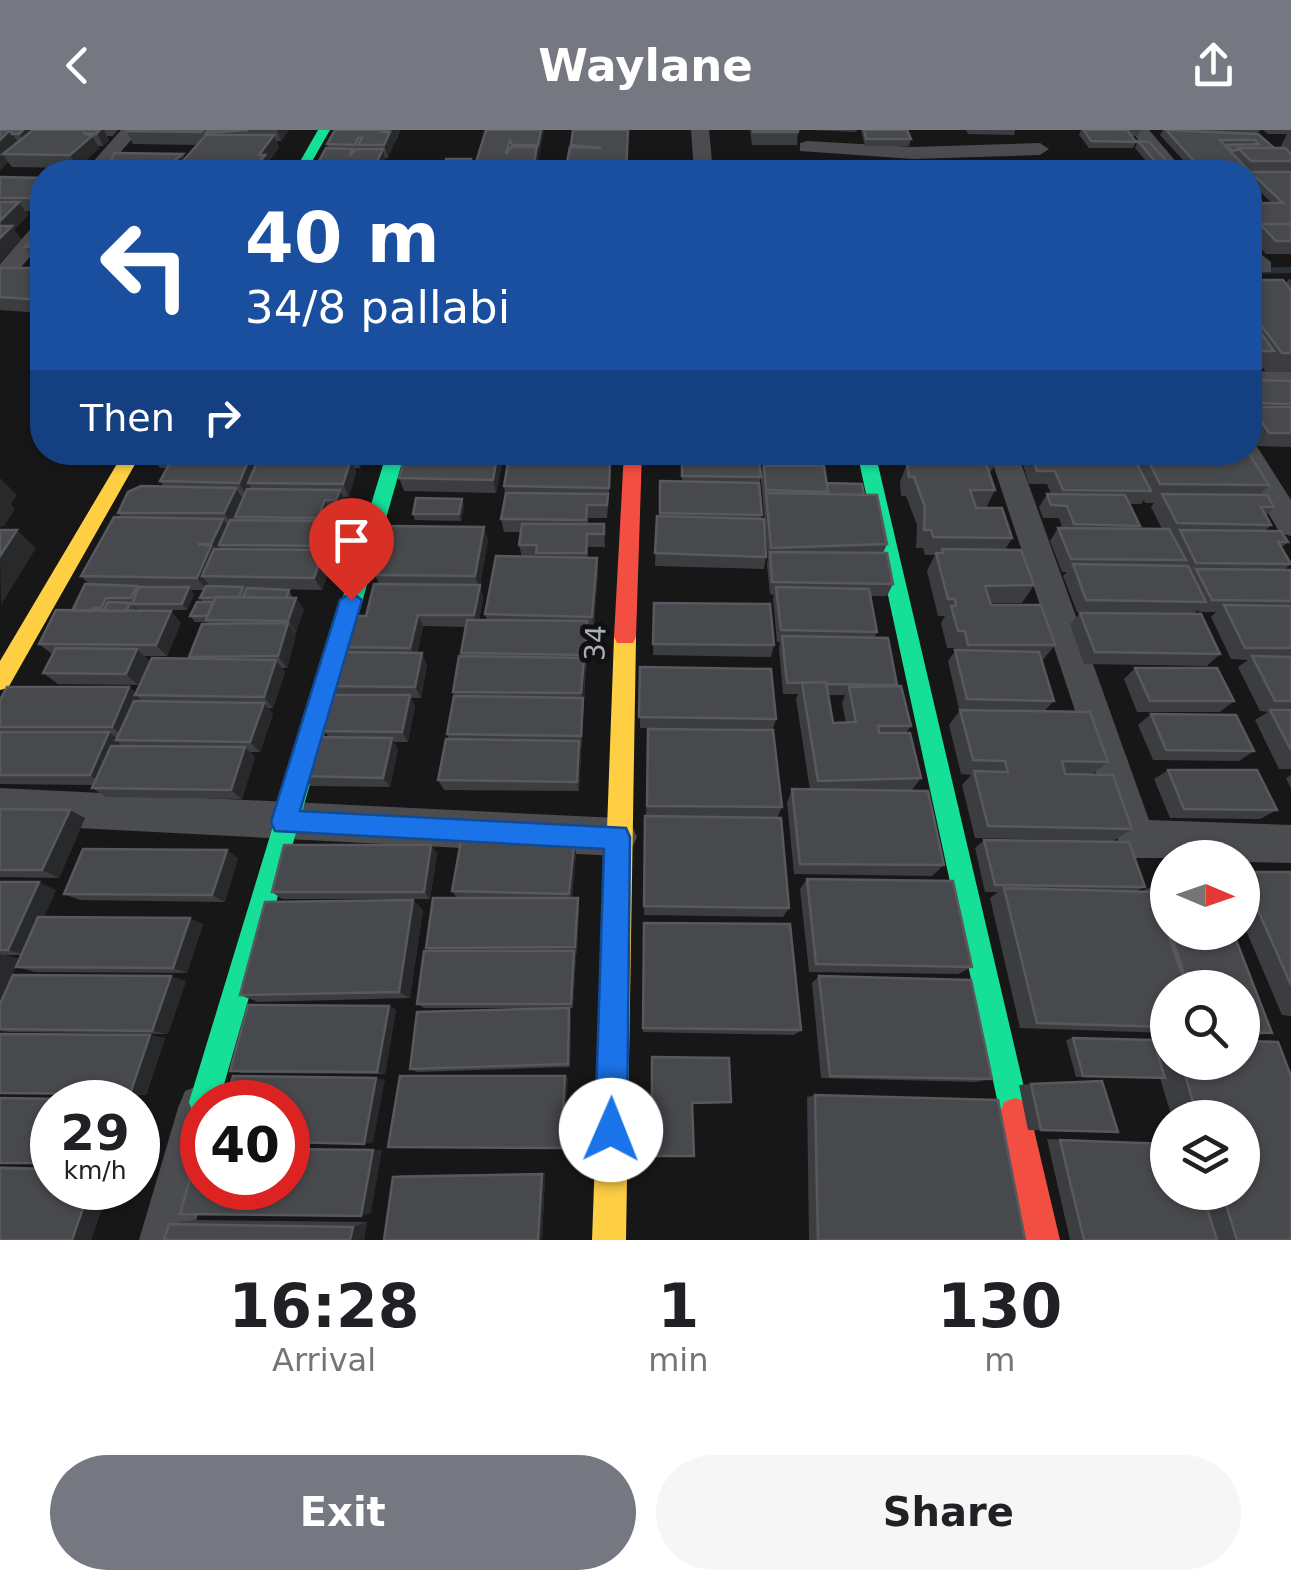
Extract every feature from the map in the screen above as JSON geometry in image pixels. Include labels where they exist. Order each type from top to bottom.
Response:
[{"type":"street","points":[[105,160],[131,130]]},
{"type":"street","points":[[307,160],[324,130]]},
{"type":"street","points":[[700,130],[703,160]]},
{"type":"street","points":[[916,130],[927,160]]},
{"type":"street","points":[[1028,130],[1048,160]]},
{"type":"street","points":[[1138,130],[1165,160]]},
{"type":"street","points":[[806,139],[924,153],[1040,148]]},
{"type":"street","points":[[1,275],[30,243]]},
{"type":"street","points":[[1,275],[29,275]]},
{"type":"street","points":[[1262,379],[1291,380]]},
{"type":"street","points":[[0,682],[126,465]]},
{"type":"street","points":[[210,1080],[392,465]]},
{"type":"street","name":"34","points":[[609,1240],[617,837],[631,465]]},
{"type":"street","points":[[869,465],[1043,1240]]},
{"type":"street","points":[[1007,465],[1136,839],[1291,844]]},
{"type":"street","points":[[1254,465],[1291,525]]},
{"type":"street","points":[[0,806],[617,837]]},
{"type":"street","points":[[165,1240],[180,1187]]},
{"type":"building","points":[[33,130],[100,130],[96,134],[83,133],[92,136],[70,155],[3,154]]},
{"type":"building","points":[[128,130],[203,130],[201,132]]},
{"type":"building","points":[[335,130],[390,132],[384,145],[358,145],[362,138],[355,145],[327,144]]},
{"type":"building","points":[[486,130],[541,130],[538,145],[512,145],[510,140],[506,154],[511,147],[537,147],[534,160],[477,160]]},
{"type":"building","points":[[573,130],[628,130],[627,160],[567,160],[570,147],[601,148],[571,145]]},
{"type":"building","points":[[798,130],[798,132],[753,132]]},
{"type":"building","points":[[864,130],[907,130],[911,139],[866,139]]},
{"type":"building","points":[[1084,130],[1127,130],[1136,142],[1091,141]]},
{"type":"building","points":[[1166,130],[1258,134],[1274,148],[1232,151],[1226,145],[1259,144],[1255,140],[1220,140],[1239,160],[1193,160]]},
{"type":"building","points":[[206,135],[274,135],[259,155],[265,155],[261,160],[184,160]]},
{"type":"building","points":[[1138,141],[1149,142],[1166,160],[1154,160]]},
{"type":"building","points":[[326,148],[353,149],[349,156],[357,149],[383,149],[378,160],[320,160]]},
{"type":"building","points":[[1238,148],[1285,148],[1291,154],[1291,161],[1250,160]]},
{"type":"building","points":[[114,153],[183,154],[175,160],[111,160]]},
{"type":"building","points":[[1262,172],[1291,172],[1291,224],[1262,224],[1262,203],[1283,203],[1262,183]]},
{"type":"building","points":[[0,177],[30,178],[30,198],[0,198]]},
{"type":"building","points":[[0,202],[19,202],[0,221]]},
{"type":"building","points":[[1262,224],[1291,224],[1291,241],[1276,241]]},
{"type":"building","points":[[0,226],[12,226],[0,238]]},
{"type":"building","points":[[0,268],[30,268],[30,299],[0,297]]},
{"type":"building","points":[[1262,280],[1283,280],[1291,290],[1291,353],[1282,353],[1262,327]]},
{"type":"building","points":[[1262,334],[1274,351],[1262,351]]},
{"type":"building","points":[[1262,380],[1291,381],[1291,404],[1262,403]]},
{"type":"building","points":[[1262,407],[1291,407],[1291,433],[1269,433],[1262,422]]},
{"type":"building","points":[[169,465],[247,465],[239,483],[160,481]]},
{"type":"building","points":[[256,465],[349,465],[343,484],[248,483]]},
{"type":"building","points":[[403,465],[496,465],[493,480],[399,478]]},
{"type":"building","points":[[508,465],[610,465],[609,488],[504,486]]},
{"type":"building","points":[[682,465],[760,465],[761,477],[682,476]]},
{"type":"building","points":[[907,465],[986,465],[995,490],[970,490],[976,508],[1002,508],[1012,538],[933,537],[931,530],[924,530],[925,507],[914,477],[909,477]]},
{"type":"building","points":[[1035,465],[1138,465],[1151,491],[1063,490],[1055,471],[1037,471]]},
{"type":"building","points":[[1150,465],[1256,465],[1269,485],[1160,484]]},
{"type":"building","points":[[764,466],[824,466],[828,492],[766,490]]},
{"type":"building","points":[[660,481],[759,483],[762,515],[660,513]]},
{"type":"building","points":[[827,483],[862,484],[864,495],[828,494]]},
{"type":"building","points":[[141,486],[236,488],[224,513],[118,513],[128,492]]},
{"type":"building","points":[[247,489],[340,490],[336,500],[325,500],[318,518],[235,517]]},
{"type":"building","points":[[506,493],[608,494],[607,505],[587,505],[586,520],[501,519]]},
{"type":"building","points":[[766,493],[877,495],[887,544],[771,548]]},
{"type":"building","points":[[1047,494],[1125,495],[1140,526],[1074,524],[1067,506],[1051,505]]},
{"type":"building","points":[[1162,494],[1267,495],[1274,507],[1261,507],[1271,525],[1177,523]]},
{"type":"building","points":[[416,498],[462,499],[459,514],[413,514]]},
{"type":"building","points":[[657,516],[764,519],[766,557],[655,553]]},
{"type":"building","points":[[114,517],[223,519],[211,544],[198,544],[211,546],[197,578],[81,576]]},
{"type":"building","points":[[230,520],[331,521],[323,546],[219,545]]},
{"type":"building","points":[[522,524],[604,524],[604,534],[587,534],[586,553],[536,553],[537,545],[519,545]]},
{"type":"building","points":[[388,526],[484,527],[475,576],[375,575]]},
{"type":"building","points":[[1058,528],[1169,529],[1186,560],[1071,559]]},
{"type":"building","points":[[0,530],[17,530],[0,556]]},
{"type":"building","points":[[1180,530],[1281,531],[1288,542],[1278,542],[1291,564],[1196,563]]},
{"type":"building","points":[[214,549],[324,550],[314,578],[202,576]]},
{"type":"building","points":[[942,549],[1021,550],[1034,585],[985,586],[991,605],[1041,605],[1055,645],[968,645],[965,631],[958,631],[951,606],[956,606],[955,599],[948,599],[936,553],[943,553]]},
{"type":"building","points":[[770,552],[887,553],[893,584],[772,582]]},
{"type":"building","points":[[496,556],[597,558],[592,617],[485,614]]},
{"type":"building","points":[[1073,564],[1188,566],[1206,602],[1086,600]]},
{"type":"building","points":[[1196,569],[1291,570],[1291,601],[1212,600]]},
{"type":"building","points":[[85,584],[137,586],[131,598],[106,598],[101,608],[72,611]]},
{"type":"building","points":[[374,584],[480,585],[474,615],[418,615],[410,648],[337,647],[346,616],[366,616]]},
{"type":"building","points":[[206,586],[243,587],[239,597],[200,598]]},
{"type":"building","points":[[139,587],[189,587],[182,604],[132,604]]},
{"type":"building","points":[[776,587],[869,589],[877,632],[781,630]]},
{"type":"building","points":[[247,588],[289,590],[286,598],[243,597]]},
{"type":"building","points":[[216,597],[296,598],[288,621],[206,620]]},
{"type":"building","points":[[108,602],[130,603],[126,611],[103,611]]},
{"type":"building","points":[[197,602],[213,602],[207,616],[190,616]]},
{"type":"building","points":[[654,603],[770,604],[774,645],[653,644]]},
{"type":"building","points":[[1224,605],[1291,606],[1291,648],[1245,648]]},
{"type":"building","points":[[56,610],[171,611],[156,645],[39,644]]},
{"type":"building","points":[[1080,613],[1201,614],[1220,654],[1095,652]]},
{"type":"building","points":[[467,620],[587,621],[585,655],[461,653]]},
{"type":"building","points":[[288,623],[278,656],[189,657],[202,624]]},
{"type":"building","points":[[782,636],[888,638],[897,685],[787,683]]},
{"type":"building","points":[[56,648],[137,649],[126,674],[43,673]]},
{"type":"building","points":[[955,650],[1039,652],[1054,701],[967,699]]},
{"type":"building","points":[[329,652],[422,653],[415,687],[319,686]]},
{"type":"building","points":[[459,656],[584,658],[581,693],[453,692]]},
{"type":"building","points":[[1252,656],[1291,657],[1291,701],[1275,701]]},
{"type":"building","points":[[152,658],[276,660],[264,697],[135,695]]},
{"type":"building","points":[[640,667],[771,669],[776,719],[639,717]]},
{"type":"building","points":[[1135,668],[1217,668],[1234,701],[1150,701]]},
{"type":"building","points":[[826,682],[833,723],[856,722],[849,687],[901,686],[911,726],[878,726],[879,733],[910,733],[921,778],[818,781],[802,683]]},
{"type":"building","points":[[7,687],[129,687],[112,727],[0,727],[0,700]]},
{"type":"building","points":[[333,695],[410,695],[402,732],[324,731]]},
{"type":"building","points":[[454,696],[583,698],[581,736],[447,734]]},
{"type":"building","points":[[134,701],[264,703],[250,742],[116,740]]},
{"type":"building","points":[[960,710],[1090,712],[1108,762],[1062,761],[1065,774],[1113,775],[1132,829],[988,826],[974,771],[1008,772],[1005,761],[973,760]]},
{"type":"building","points":[[1270,710],[1291,710],[1291,750]]},
{"type":"building","points":[[1151,714],[1236,715],[1254,751],[1166,750]]},
{"type":"building","points":[[648,729],[773,730],[782,807],[647,806]]},
{"type":"building","points":[[0,732],[109,732],[90,775],[0,775]]},
{"type":"building","points":[[313,737],[392,738],[383,778],[302,776]]},
{"type":"building","points":[[446,739],[579,741],[577,782],[438,780]]},
{"type":"building","points":[[111,746],[245,747],[231,790],[92,788]]},
{"type":"building","points":[[1168,770],[1257,770],[1277,810],[1184,809]]},
{"type":"building","points":[[792,789],[928,791],[944,865],[800,864]]},
{"type":"building","points":[[0,809],[70,810],[42,870],[0,870]]},
{"type":"building","points":[[645,816],[781,818],[789,908],[644,906]]},
{"type":"building","points":[[984,840],[1129,842],[1145,887],[995,885]]},
{"type":"building","points":[[461,841],[574,845],[569,894],[452,891]]},
{"type":"building","points":[[284,845],[431,845],[424,892],[272,892]]},
{"type":"building","points":[[83,849],[227,850],[212,895],[64,894]]},
{"type":"building","points":[[1260,872],[1291,872],[1291,985],[1260,915]]},
{"type":"building","points":[[807,879],[953,881],[972,967],[816,964]]},
{"type":"building","points":[[0,882],[39,882],[8,950],[0,950]]},
{"type":"building","points":[[1004,888],[1150,892],[1150,950],[1174,950],[1181,970],[1150,970],[1150,1026],[1037,1023]]},
{"type":"building","points":[[433,898],[578,898],[575,947],[426,948]]},
{"type":"building","points":[[413,900],[399,992],[240,995],[265,902]]},
{"type":"building","points":[[38,917],[190,918],[173,968],[16,967]]},
{"type":"building","points":[[644,923],[790,924],[801,1030],[643,1028]]},
{"type":"building","points":[[1176,950],[1240,950],[1248,970],[1183,970]]},
{"type":"building","points":[[424,951],[574,951],[571,1004],[417,1004]]},
{"type":"building","points":[[13,975],[171,976],[152,1031],[0,1029],[0,1004]]},
{"type":"building","points":[[819,976],[971,980],[992,1079],[830,1076]]},
{"type":"building","points":[[1260,1002],[1272,1033],[1260,1033]]},
{"type":"building","points":[[248,1005],[389,1006],[377,1072],[230,1071]]},
{"type":"building","points":[[569,1008],[568,1064],[410,1069],[417,1012]]},
{"type":"building","points":[[0,1034],[150,1035],[135,1080],[30,1080],[30,1093],[0,1093]]},
{"type":"building","points":[[1073,1038],[1150,1040],[1150,1078],[1083,1076]]},
{"type":"building","points":[[1260,1042],[1278,1042],[1291,1076],[1291,1240],[1237,1240],[1228,1210],[1260,1210],[1260,1100],[1193,1100],[1186,1080],[1260,1080]]},
{"type":"building","points":[[652,1057],[729,1058],[731,1102],[692,1103],[694,1156],[652,1156]]},
{"type":"building","points":[[233,1076],[376,1078],[364,1144],[310,1143],[310,1080],[232,1080]]},
{"type":"building","points":[[400,1076],[565,1076],[561,1148],[388,1147]]},
{"type":"building","points":[[1102,1081],[1118,1132],[1041,1130],[1031,1084]]},
{"type":"building","points":[[815,1095],[998,1100],[1025,1240],[818,1240]]},
{"type":"building","points":[[0,1098],[30,1098],[30,1163],[0,1163]]},
{"type":"building","points":[[1060,1140],[1150,1143],[1150,1210],[1208,1210],[1217,1240],[1084,1240]]},
{"type":"building","points":[[310,1149],[373,1150],[361,1216],[180,1214],[181,1210],[310,1210]]},
{"type":"building","points":[[0,1168],[30,1169],[30,1210],[82,1210],[72,1240],[0,1240]]},
{"type":"building","points":[[542,1174],[538,1240],[384,1240],[393,1177]]},
{"type":"building","points":[[169,1224],[353,1227],[350,1240],[164,1240]]},
{"type":"waterway","points":[[1262,271],[1291,270]]},
{"type":"traffic: fast","points":[[307,160],[324,130]]},
{"type":"traffic: fast","points":[[210,1080],[392,465]]},
{"type":"traffic: fast","points":[[869,465],[1015,1113]]},
{"type":"traffic: slow","points":[[0,681],[125,465]]},
{"type":"traffic: slow","points":[[609,1240],[625,637]]},
{"type":"traffic: jam","points":[[625,637],[632,465]]},
{"type":"traffic: jam","points":[[1015,1113],[1043,1240]]},
{"type":"route","points":[[351,600],[284,822],[617,837],[611,1130]]}]
